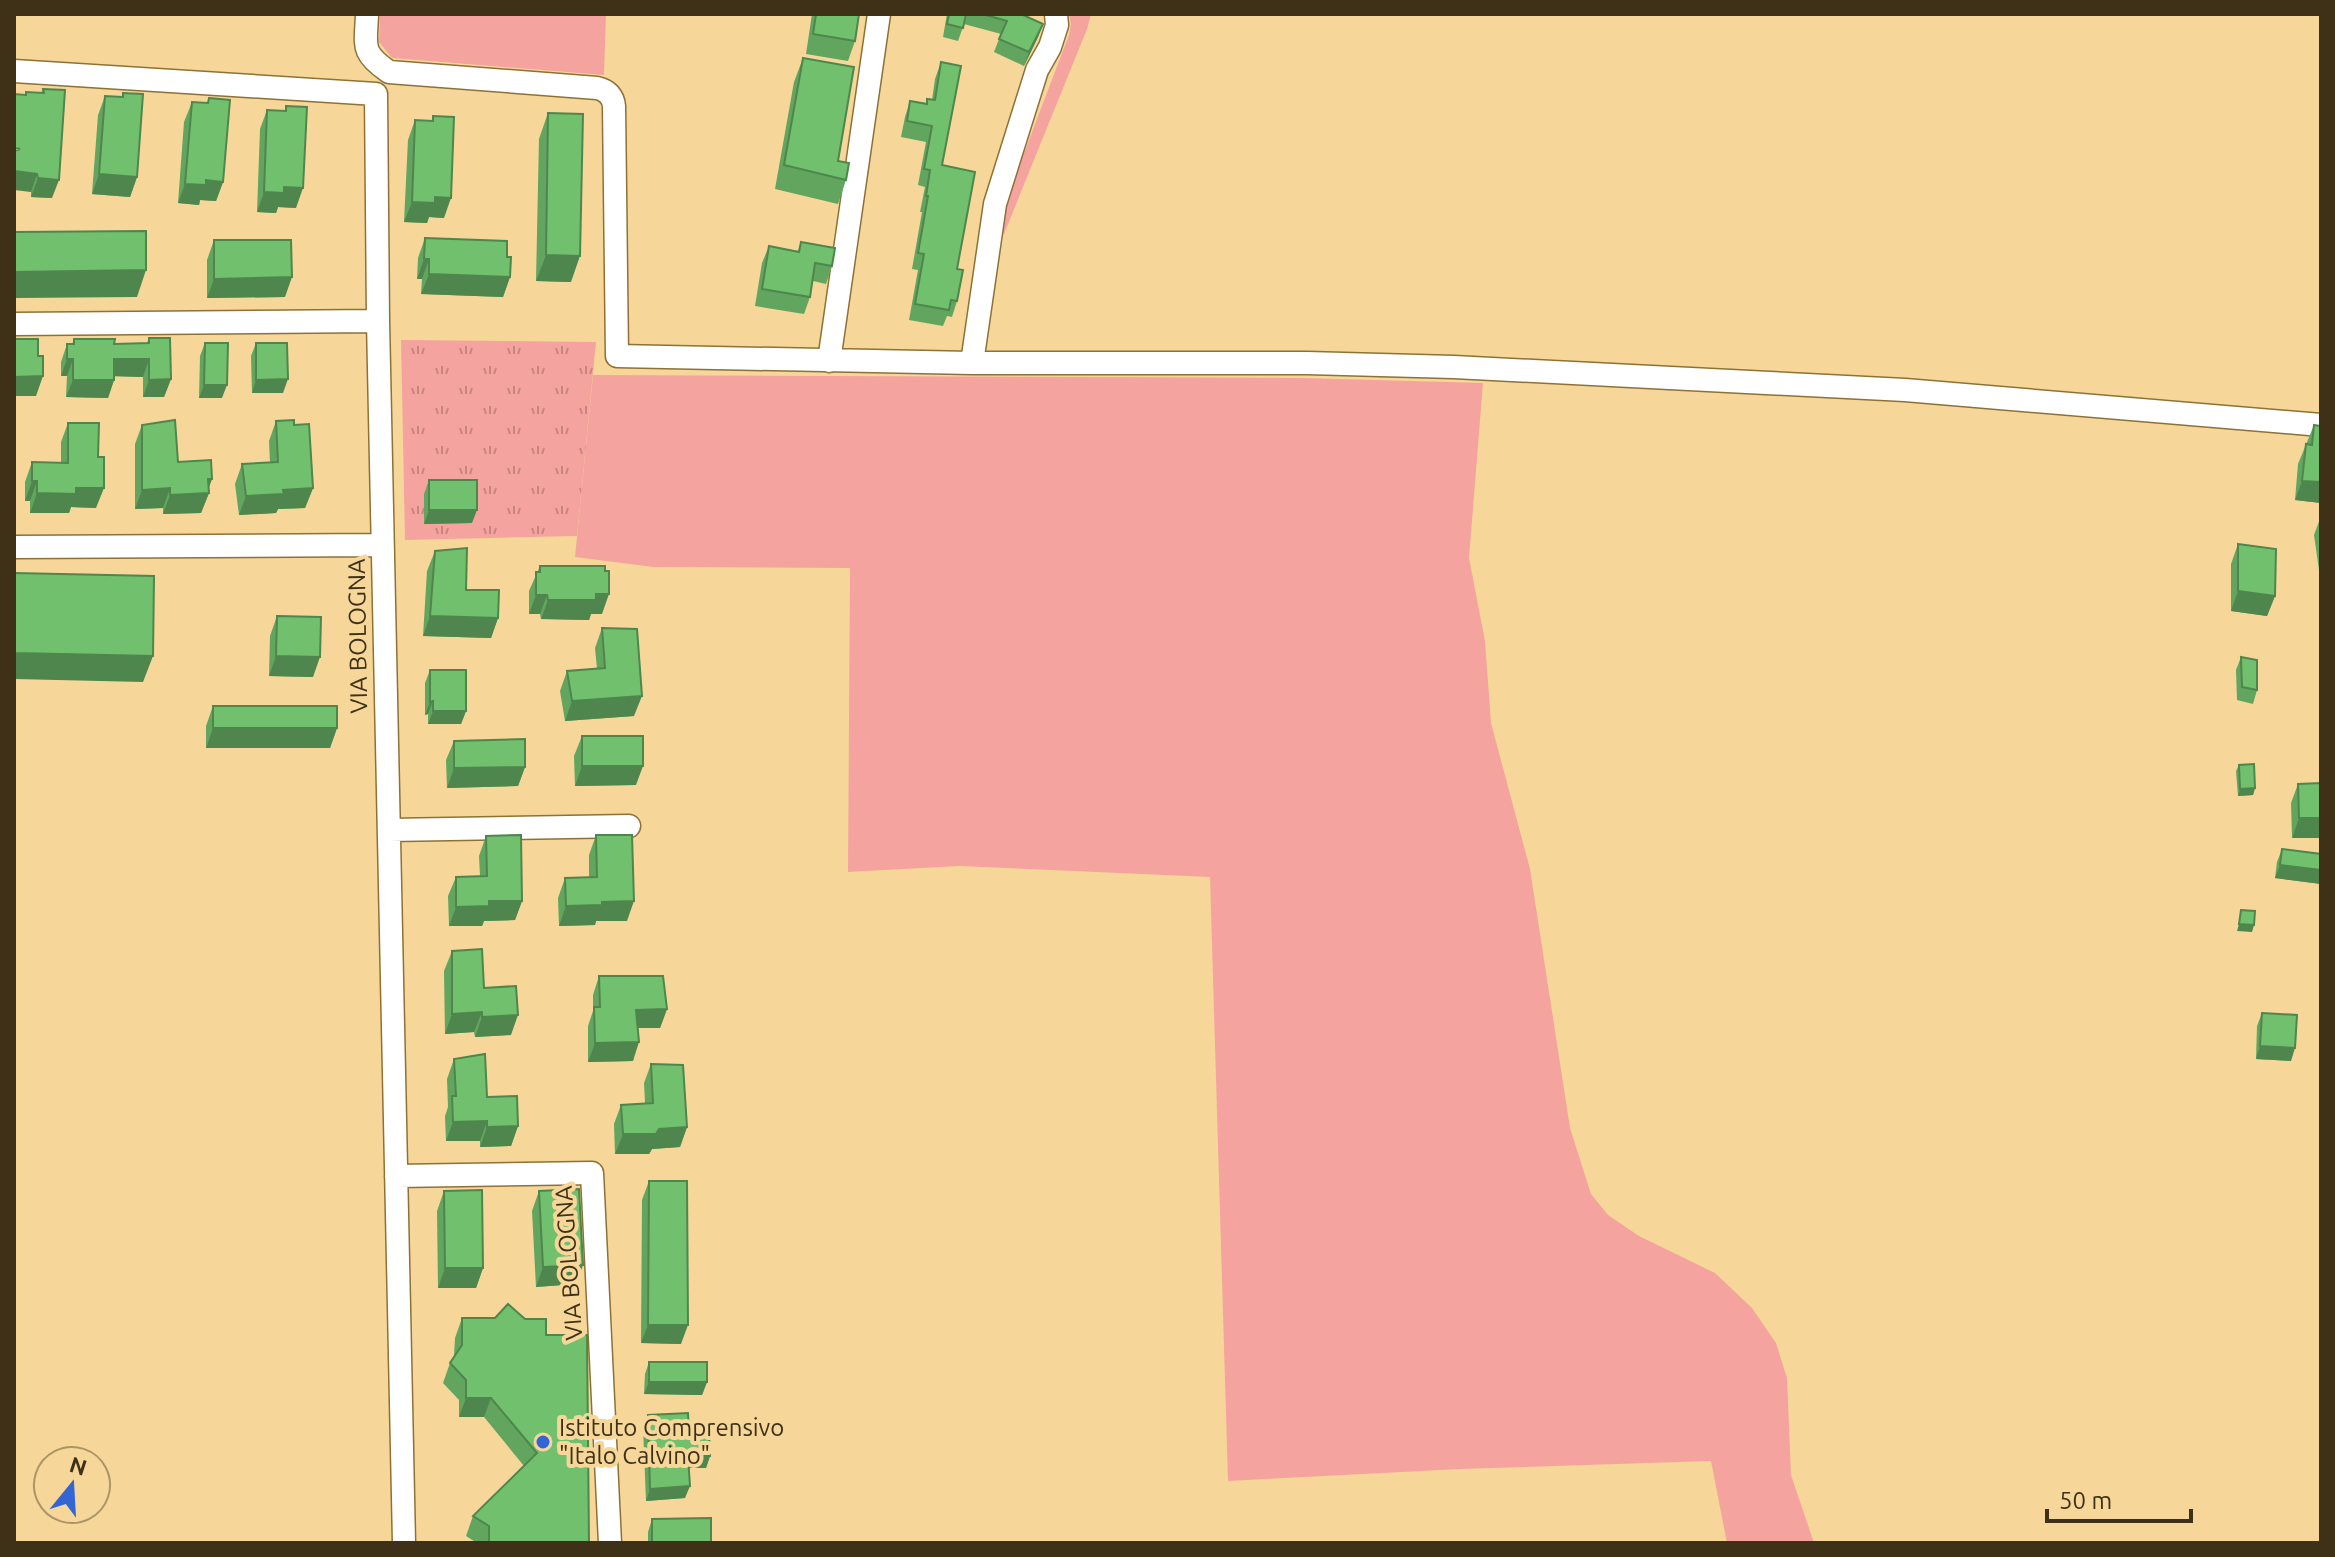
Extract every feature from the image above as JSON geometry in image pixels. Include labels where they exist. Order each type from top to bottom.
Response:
[{"type":"street","points":[[367,14],[366,49],[372,60],[389,72],[597,88],[608,93],[614,106],[617,356],[1454,367],[1905,390],[2321,425]]},
{"type":"street","points":[[829,361],[879,14]]},
{"type":"street","points":[[972,363],[995,204],[1037,70],[1050,47],[1057,25],[1056,14]]},
{"type":"street","name":"VIA BOLOGNA","points":[[14,71],[376,94],[382,545],[404,1543]]},
{"type":"street","points":[[14,324],[378,321]]},
{"type":"street","points":[[14,547],[382,545]]},
{"type":"street","points":[[389,830],[629,826]]},
{"type":"street","name":"VIA BOLOGNA","points":[[396,1176],[592,1173],[610,1543]]},
{"type":"green space","points":[[380,14],[606,14],[604,75],[392,58],[379,42]]},
{"type":"green space","points":[[1069,14],[1091,14],[1004,234],[1000,232],[1003,208],[1069,35]]},
{"type":"green space","points":[[401,340],[596,342],[577,536],[405,540]]},
{"type":"green space","points":[[593,375],[1303,378],[1483,383],[1469,558],[1485,641],[1491,723],[1530,869],[1570,1128],[1591,1194],[1608,1215],[1639,1236],[1715,1273],[1752,1308],[1776,1343],[1787,1378],[1791,1475],[1814,1543],[1727,1543],[1711,1461],[1228,1481],[1210,877],[959,866],[848,872],[850,568],[653,567],[575,557]]},
{"type":"building","points":[[816,14],[859,14],[855,41],[813,34]]},
{"type":"building","points":[[949,14],[966,14],[963,28],[947,24]]},
{"type":"building","points":[[982,14],[1021,14],[1043,24],[1029,52],[999,39],[1007,21]]},
{"type":"building","points":[[803,58],[854,67],[838,161],[849,163],[846,180],[784,165]]},
{"type":"building","points":[[941,62],[961,66],[942,165],[975,172],[957,269],[963,270],[957,301],[951,300],[949,310],[915,304],[924,254],[918,253],[928,196],[930,170],[924,169],[932,126],[907,121],[910,101],[927,104],[927,99],[935,100]]},
{"type":"building","points":[[43,89],[65,90],[59,180],[14,171],[14,151],[20,149],[14,148],[14,94],[44,93]]},
{"type":"building","points":[[123,93],[143,94],[137,177],[99,174],[105,96],[123,97]]},
{"type":"building","points":[[209,98],[230,100],[223,182],[206,180],[206,185],[185,184],[192,102],[208,103]]},
{"type":"building","points":[[286,106],[307,107],[303,188],[284,187],[284,193],[264,192],[267,110],[286,111]]},
{"type":"building","points":[[548,113],[583,114],[580,256],[546,255]]},
{"type":"building","points":[[433,116],[454,117],[451,198],[435,197],[435,203],[412,202],[415,120],[433,121]]},
{"type":"building","points":[[146,231],[146,270],[14,272],[14,232]]},
{"type":"building","points":[[425,238],[507,241],[507,257],[511,257],[510,277],[429,274],[429,259],[424,259]]},
{"type":"building","points":[[214,240],[291,240],[292,277],[214,279]]},
{"type":"building","points":[[801,242],[835,248],[832,266],[815,263],[810,297],[762,289],[769,246],[799,252]]},
{"type":"building","points":[[149,338],[170,338],[171,379],[149,380],[149,359],[114,359],[114,380],[73,380],[73,359],[67,359],[67,344],[74,344],[74,339],[115,339],[114,344],[149,343]]},
{"type":"building","points":[[14,339],[38,339],[38,356],[43,356],[43,376],[14,377]]},
{"type":"building","points":[[205,343],[228,343],[227,385],[204,385]]},
{"type":"building","points":[[256,343],[287,343],[288,379],[256,380]]},
{"type":"building","points":[[175,420],[178,462],[211,460],[209,493],[170,495],[170,488],[142,490],[142,425]]},
{"type":"building","points":[[294,420],[294,425],[309,424],[313,488],[283,490],[284,494],[246,496],[242,464],[278,462],[276,421]]},
{"type":"building","points":[[68,423],[99,423],[98,457],[104,457],[104,488],[76,488],[76,494],[37,493],[37,481],[32,481],[32,462],[68,463]]},
{"type":"building","points":[[2314,425],[2321,426],[2321,482],[2302,481],[2306,444],[2312,445]]},
{"type":"building","points":[[429,480],[477,480],[477,510],[429,510]]},
{"type":"building","points":[[2238,544],[2276,549],[2275,596],[2238,591]]},
{"type":"building","points":[[467,548],[466,590],[499,590],[498,618],[430,616],[435,551]]},
{"type":"building","points":[[540,566],[605,566],[605,571],[609,571],[609,594],[596,594],[596,600],[548,600],[547,595],[536,595],[536,572],[540,572]]},
{"type":"building","points":[[14,573],[154,576],[153,656],[14,653]]},
{"type":"building","points":[[277,616],[321,617],[320,657],[276,656]]},
{"type":"building","points":[[602,628],[637,629],[642,696],[572,701],[567,671],[605,668]]},
{"type":"building","points":[[2241,657],[2257,660],[2257,690],[2242,687]]},
{"type":"building","points":[[430,670],[466,670],[466,711],[433,711]]},
{"type":"building","points":[[213,706],[337,706],[337,728],[213,728]]},
{"type":"building","points":[[582,736],[643,736],[643,766],[582,766]]},
{"type":"building","points":[[525,739],[525,767],[454,768],[454,741]]},
{"type":"building","points":[[2254,764],[2255,788],[2240,789],[2239,765]]},
{"type":"building","points":[[2321,783],[2321,818],[2299,818],[2298,784]]},
{"type":"building","points":[[521,835],[522,901],[489,901],[489,906],[456,907],[456,877],[487,876],[486,836]]},
{"type":"building","points":[[596,835],[632,835],[634,901],[566,906],[565,878],[597,877]]},
{"type":"building","points":[[2282,849],[2321,854],[2321,870],[2280,865]]},
{"type":"building","points":[[2241,910],[2255,911],[2254,925],[2239,924]]},
{"type":"building","points":[[482,949],[484,988],[516,986],[518,1015],[482,1017],[482,1012],[452,1014],[452,951]]},
{"type":"building","points":[[599,976],[663,976],[667,1009],[636,1010],[639,1042],[595,1043],[594,1007],[600,1007]]},
{"type":"building","points":[[2262,1013],[2297,1015],[2295,1048],[2260,1046]]},
{"type":"building","points":[[485,1054],[487,1097],[517,1096],[518,1126],[487,1127],[487,1121],[453,1122],[452,1096],[456,1096],[454,1059]]},
{"type":"building","points":[[651,1064],[683,1065],[687,1127],[659,1129],[656,1134],[623,1134],[621,1105],[653,1103]]},
{"type":"building","points":[[649,1181],[687,1181],[688,1325],[648,1325]]},
{"type":"building","points":[[579,1189],[583,1265],[543,1267],[539,1191]]},
{"type":"building","points":[[482,1190],[483,1268],[445,1268],[444,1191]]},
{"type":"building","name":"Istituto Comprensivo \"Italo Calvino\"","points":[[508,1304],[525,1319],[546,1319],[546,1335],[587,1335],[589,1543],[489,1543],[489,1526],[473,1516],[537,1453],[491,1398],[466,1398],[466,1380],[450,1363],[462,1345],[462,1318],[495,1318]]},
{"type":"building","points":[[649,1362],[707,1362],[707,1382],[649,1382]]},
{"type":"building","points":[[688,1413],[689,1431],[709,1431],[710,1456],[688,1456],[690,1486],[650,1489],[648,1415]]},
{"type":"building","points":[[711,1518],[711,1543],[652,1543],[652,1519]]},
{"type":"place","name":"Istituto Comprensivo \"Italo Calvino\"","points":[[543,1442]]}]
